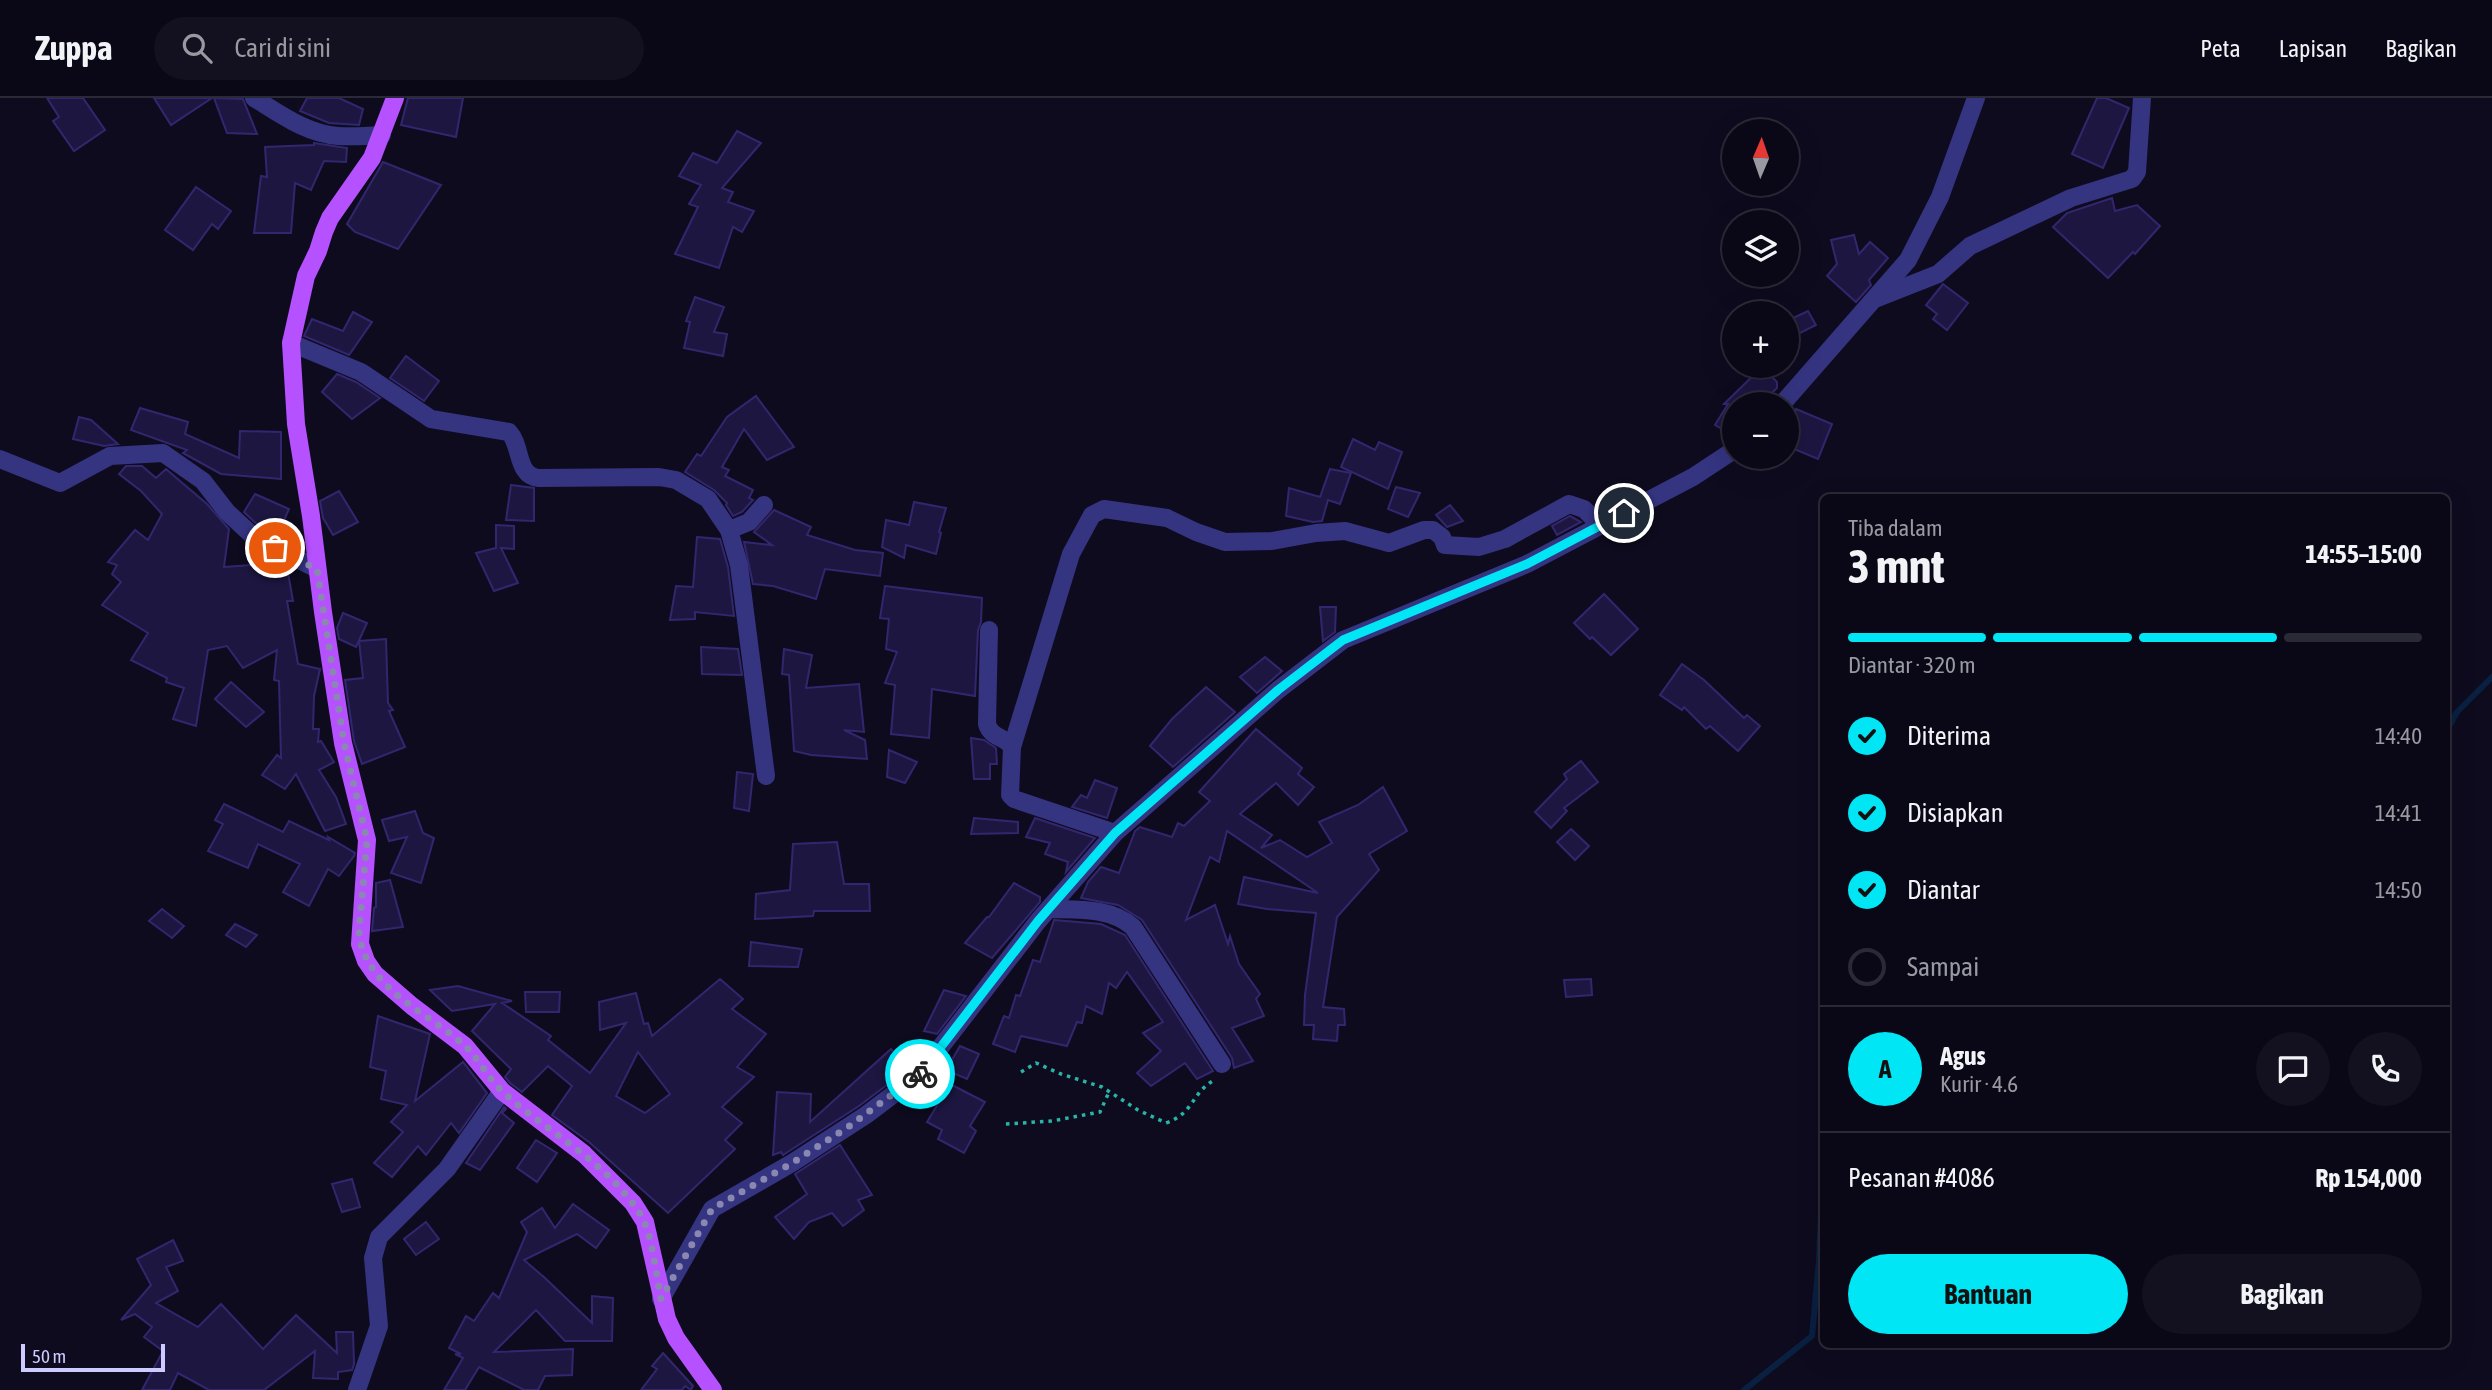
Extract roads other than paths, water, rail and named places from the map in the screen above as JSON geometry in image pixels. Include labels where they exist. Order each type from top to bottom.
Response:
[{"type":"main road","points":[[395,98],[372,158],[330,218],[306,276],[291,343],[296,424],[312,516],[317,569],[344,743],[367,840],[360,906],[360,944],[366,961],[375,974],[465,1046],[502,1091],[584,1154],[633,1203],[645,1222],[661,1299],[676,1338],[713,1390]]},
{"type":"street","points":[[254,98],[293,122],[322,133],[338,136],[382,135]]},
{"type":"street","points":[[1793,392],[1908,260],[1940,197],[1976,98]]},
{"type":"street","points":[[1877,298],[1938,274],[1970,246],[2071,198],[2132,179],[2137,172],[2142,98]]},
{"type":"street","points":[[291,343],[361,372],[431,419],[509,432],[515,440],[523,469],[530,476],[641,476],[676,480],[708,499],[729,530],[739,565],[766,776]]},
{"type":"street","points":[[0,459],[60,482],[110,456],[163,453],[204,481],[227,512],[254,537],[317,569]]},
{"type":"street","points":[[661,1299],[712,1209],[792,1163],[866,1115],[919,1076],[1049,909],[1115,833],[1278,690],[1343,640],[1527,564],[1693,477],[1722,458]]},
{"type":"street","points":[[1115,833],[1012,797],[1009,790],[1012,747],[1071,554],[1092,515],[1104,509],[1167,518],[1225,542],[1272,541],[1345,531],[1389,543],[1424,530],[1433,530],[1442,537],[1445,545],[1479,547],[1505,539],[1569,504],[1584,509],[1601,525]]},
{"type":"street","points":[[729,530],[749,522],[764,505]]},
{"type":"street","points":[[989,630],[987,724],[990,732],[1010,743],[1012,747]]},
{"type":"street","points":[[1049,909],[1096,911],[1123,918],[1133,927],[1222,1064]]},
{"type":"street","points":[[357,1390],[379,1326],[373,1258],[379,1237],[447,1169],[502,1091]]},
{"type":"waterway","points":[[2450,725],[2457,712],[2492,677]]},
{"type":"waterway","points":[[1744,1390],[1812,1336],[1820,1237]]}]
